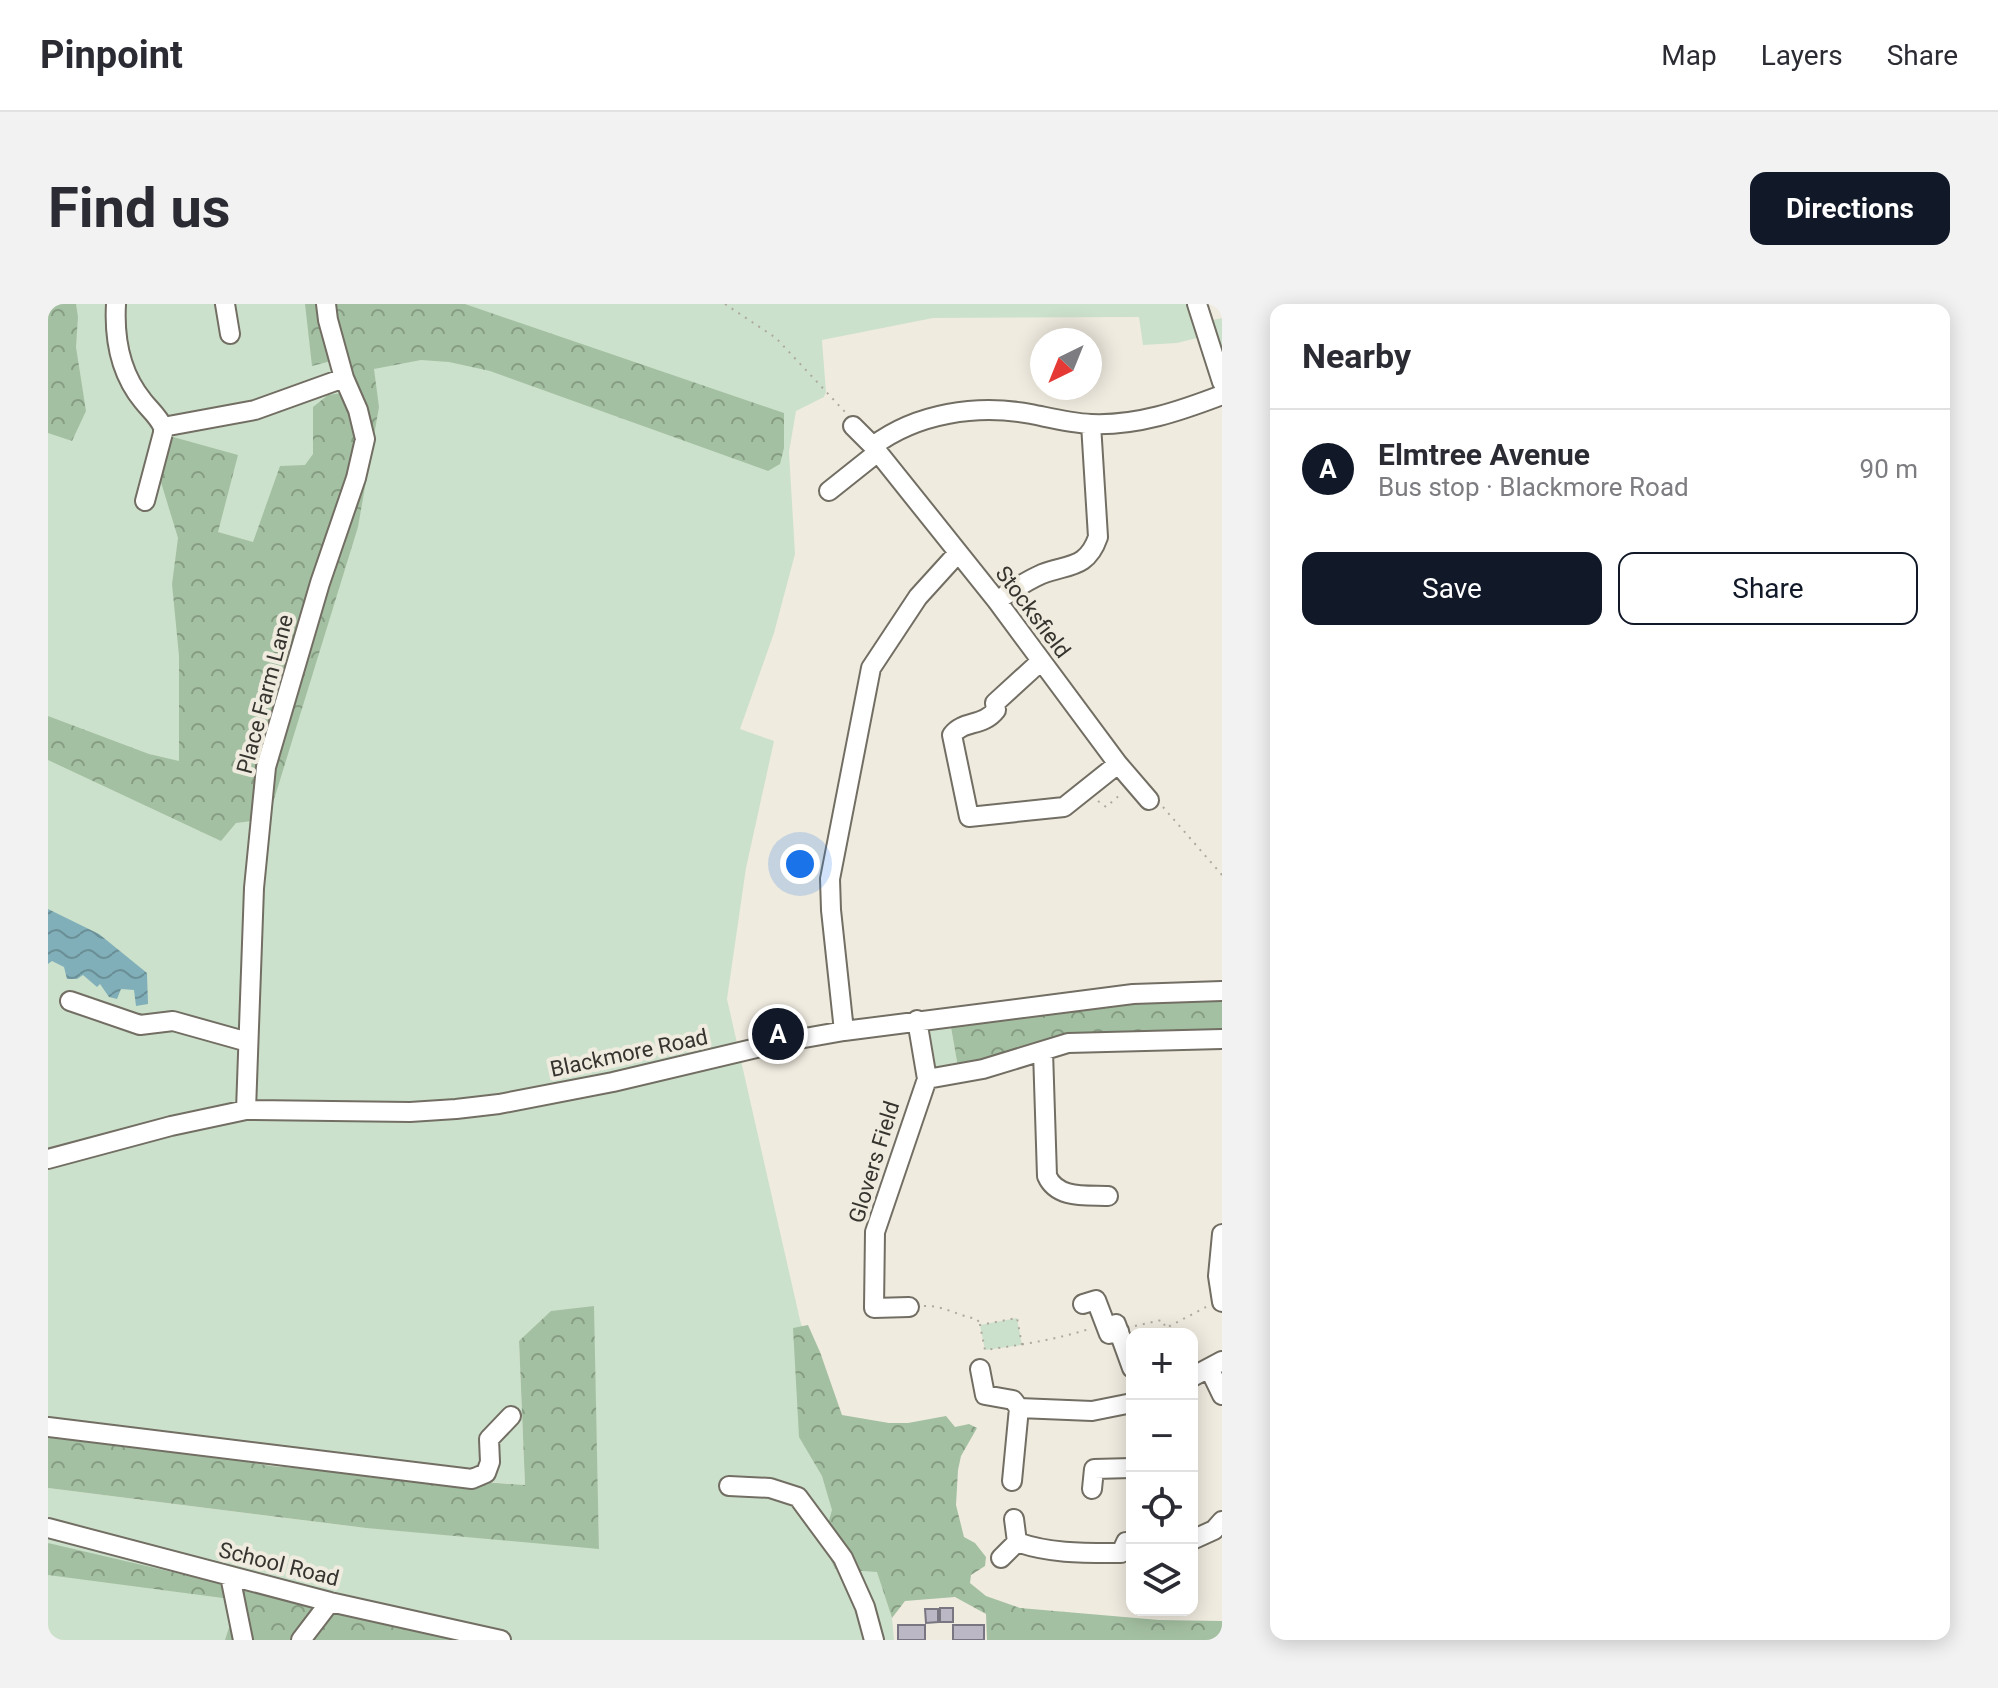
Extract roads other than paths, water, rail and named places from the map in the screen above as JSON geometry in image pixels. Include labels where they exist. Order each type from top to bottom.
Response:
[{"type":"street","points":[[116,304],[116,337],[122,361],[132,385],[163,427],[145,501]]},
{"type":"street","points":[[225,304],[230,334]]},
{"type":"street","name":"Place Farm Lane","points":[[246,1110],[254,888],[266,767],[320,583],[356,478],[365,439],[358,410],[344,378],[326,304]]},
{"type":"street","points":[[1197,304],[1222,382]]},
{"type":"street","points":[[163,427],[255,410],[344,378]]},
{"type":"street","points":[[829,491],[891,432],[911,423],[961,411],[1029,413],[1060,421],[1126,424],[1222,395]]},
{"type":"street","points":[[997,601],[1042,574],[1076,565],[1095,547],[1098,537],[1091,424]]},
{"type":"street","name":"Stocksfield","points":[[853,426],[876,449],[997,601],[1118,764],[1149,800]]},
{"type":"street","points":[[844,1031],[830,879],[871,668],[918,597],[957,554]]},
{"type":"street","points":[[1041,661],[995,703],[996,710],[989,720],[957,729],[952,735],[969,817],[1064,807],[1118,764]]},
{"type":"street","name":"Blackmore Road","points":[[48,1159],[171,1126],[246,1110],[410,1112],[499,1104],[844,1031],[1133,994],[1222,991]]},
{"type":"street","points":[[70,1001],[140,1025],[173,1021],[248,1042]]},
{"type":"street","name":"Glovers Field","points":[[909,1307],[867,1313],[875,1232],[927,1079],[917,1020]]},
{"type":"street","points":[[927,1079],[983,1069],[1068,1043],[1222,1039]]},
{"type":"street","points":[[1043,1051],[1047,1176],[1056,1190],[1074,1195],[1108,1196]]},
{"type":"street","points":[[1222,1234],[1218,1276],[1222,1300]]},
{"type":"street","points":[[1083,1304],[1096,1300],[1126,1355]]},
{"type":"street","points":[[1198,1374],[1216,1365],[1222,1395]]},
{"type":"street","points":[[980,1369],[985,1395],[1013,1400],[1019,1408],[1012,1481]]},
{"type":"street","points":[[1019,1408],[1092,1411],[1126,1404]]},
{"type":"street","points":[[48,1427],[472,1479],[486,1473],[490,1462],[489,1439],[511,1416]]},
{"type":"street","points":[[1092,1489],[1094,1469],[1126,1468]]},
{"type":"street","points":[[729,1486],[770,1488],[798,1497],[843,1558],[865,1607],[874,1640]]},
{"type":"street","points":[[1014,1519],[1017,1542]]},
{"type":"street","points":[[1198,1537],[1214,1530],[1222,1521]]},
{"type":"street","name":"School Road","points":[[48,1528],[330,1602],[501,1640]]},
{"type":"street","points":[[1017,1542],[1045,1551],[1084,1553],[1121,1553],[1126,1542]]},
{"type":"street","points":[[1001,1558],[1017,1542]]},
{"type":"street","points":[[230,1576],[243,1640]]},
{"type":"street","points":[[301,1640],[330,1602]]},
{"type":"water","points":[[48,909],[99,934],[147,973],[148,1004],[136,1006],[134,990],[121,989],[117,999],[109,997],[100,984],[97,987],[83,975],[77,979],[67,979],[64,967],[52,961],[48,964]]},
{"type":"place","name":"Elmtree Avenue","points":[[778,1034]]}]
